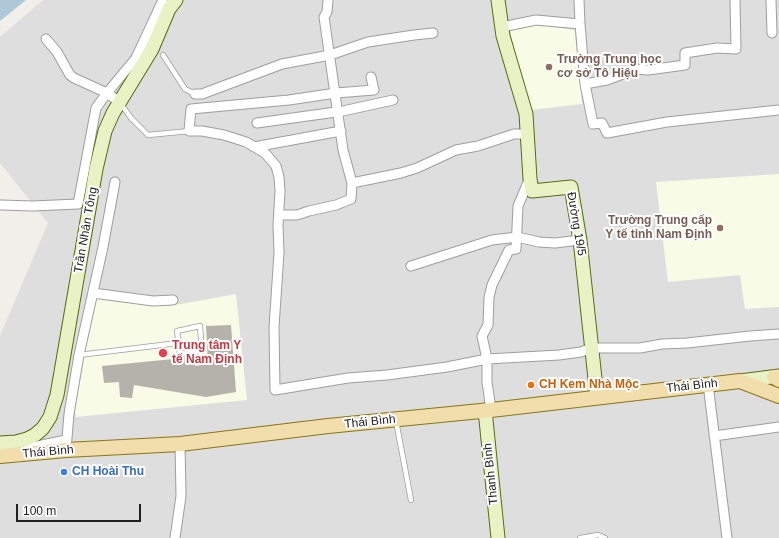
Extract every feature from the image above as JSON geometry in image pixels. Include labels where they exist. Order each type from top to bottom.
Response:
[{"type":"main road","name":"Thái Bình","points":[[0,456],[66,445],[180,444],[708,384],[740,382]]},
{"type":"main road","points":[[740,382],[779,396]]},
{"type":"street","points":[[1,205],[33,206],[78,204],[94,114],[99,102],[136,58],[163,0]]},
{"type":"street","name":"Trần Nhân Tông","points":[[0,444],[16,442],[35,435],[43,428],[54,408],[102,141],[108,122],[121,103],[152,49],[169,9],[176,0]]},
{"type":"street","points":[[279,215],[297,215],[336,205],[351,199],[352,183],[343,150],[324,17],[327,12],[328,0]]},
{"type":"street","points":[[488,410],[487,359],[482,336],[488,325],[489,297],[498,272],[509,250],[516,249],[518,206],[530,179],[526,134],[526,114],[512,70],[502,27],[498,0]]},
{"type":"street","points":[[579,0],[585,84],[593,124],[602,123],[607,133],[667,122],[779,110]]},
{"type":"street","points":[[585,84],[607,80],[636,69],[648,70],[685,65],[685,53],[717,48],[736,49],[735,0]]},
{"type":"street","points":[[771,0],[772,33]]},
{"type":"street","points":[[502,27],[536,20],[580,24]]},
{"type":"street","points":[[194,94],[202,94],[282,64],[330,55],[368,42],[433,33]]},
{"type":"street","points":[[46,39],[57,52],[70,75],[107,93],[121,103]]},
{"type":"street","points":[[371,77],[374,90],[191,110],[189,131],[202,131],[224,135],[246,142],[265,153],[276,166],[279,177],[280,191],[279,253],[274,327],[275,390],[348,378],[387,375],[447,367],[487,359],[559,355],[581,352],[592,348],[640,348],[662,344],[779,334]]},
{"type":"street","points":[[257,123],[338,112],[392,100]]},
{"type":"street","points":[[254,147],[341,131]]},
{"type":"street","points":[[352,183],[401,173],[418,168],[456,150],[478,146],[514,134],[526,134]]},
{"type":"street","name":"Đường 19/5","points":[[530,179],[532,191],[571,187],[580,240],[597,397]]},
{"type":"street","points":[[0,444],[5,448],[13,450],[66,445],[68,414],[115,182]]},
{"type":"street","points":[[411,266],[492,240],[517,237],[539,242],[555,243],[580,240]]},
{"type":"street","points":[[93,293],[153,301],[173,300]]},
{"type":"street","points":[[740,382],[777,377]]},
{"type":"street","points":[[708,384],[727,538]]},
{"type":"street","name":"Thanh Bình","points":[[488,410],[498,538]]},
{"type":"street","points":[[714,436],[779,427]]},
{"type":"street","points":[[176,538],[181,496],[180,444]]},
{"type":"lane","points":[[163,55],[185,89],[194,94]]},
{"type":"lane","points":[[121,103],[131,118],[148,135],[189,131]]},
{"type":"lane","points":[[200,326],[202,351],[180,354],[178,343],[177,331],[200,326]]},
{"type":"lane","points":[[79,355],[178,343]]},
{"type":"lane","points":[[395,419],[411,500]]},
{"type":"lane","points":[[580,538],[598,535],[605,538]]},
{"type":"shaded area","points":[[43,0],[779,0],[779,538],[0,538],[0,336],[48,223],[0,163],[0,37]]},
{"type":"shaded area","name":"Trường Trung học cơ sở Tô Hiệu","points":[[538,25],[575,30],[582,104],[530,110],[510,31]]},
{"type":"shaded area","name":"Trường Trung cấp Y tế tỉnh Nam Định","points":[[779,174],[779,307],[745,309],[740,275],[668,282],[656,182]]},
{"type":"shaded area","name":"Trung tâm Y tế Nam Định","points":[[236,294],[247,400],[76,417],[74,405],[95,296],[152,306],[181,304]]},
{"type":"water","points":[[0,0],[26,0],[0,21]]},
{"type":"building","points":[[231,325],[236,392],[206,397],[134,385],[132,398],[120,397],[119,382],[104,383],[102,366],[194,357],[195,366],[208,364],[206,326]]},
{"type":"place","name":"Trường Trung học cơ sở Tô Hiệu","points":[[549,67]]},
{"type":"place","name":"Trường Trung cấp Y tế tỉnh Nam Định","points":[[720,228]]},
{"type":"place","name":"Trung tâm Y tế Nam Định","points":[[163,353]]},
{"type":"place","name":"CH Kem Nhà Mộc","points":[[531,385]]},
{"type":"place","name":"CH Hoài Thu","points":[[64,472]]}]
